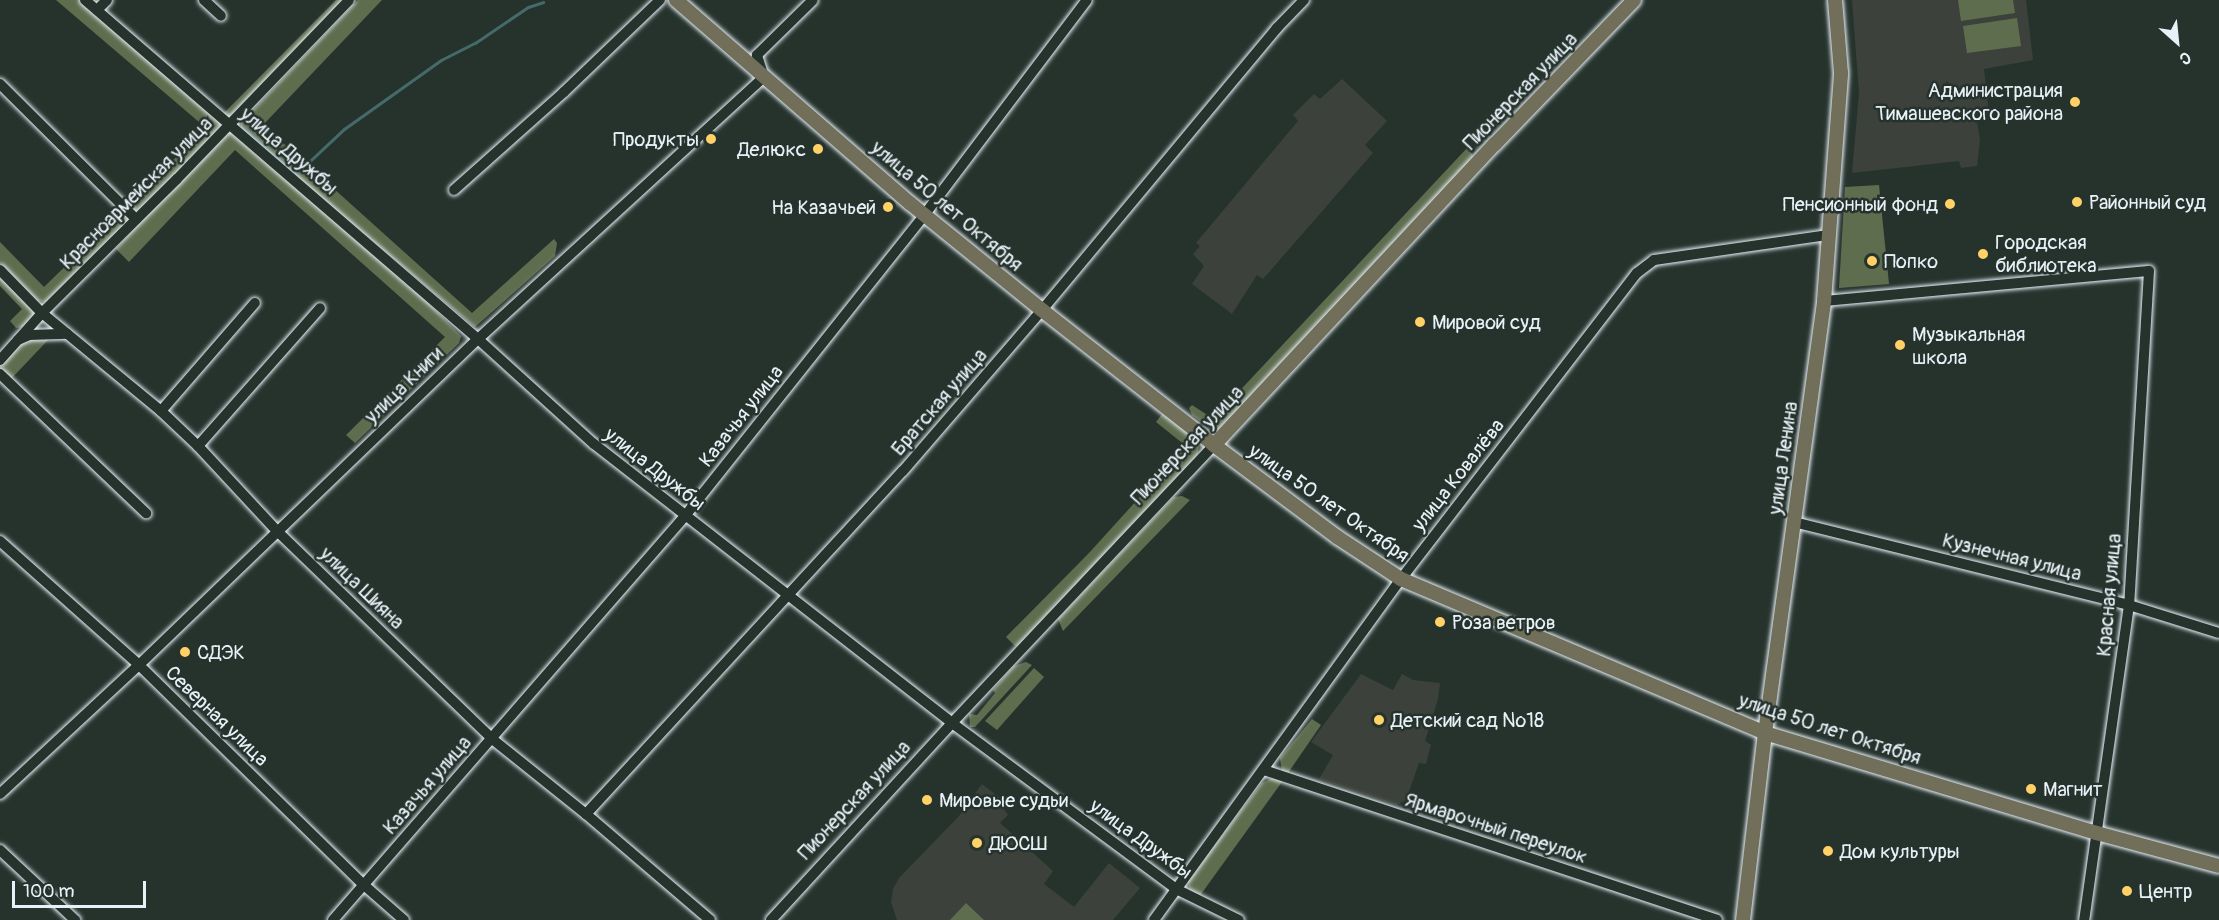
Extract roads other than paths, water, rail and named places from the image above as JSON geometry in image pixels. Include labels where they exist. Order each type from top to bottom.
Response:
[{"type":"main road","name":"улица 50 лет Октября","points":[[676,0],[924,214],[1042,310],[1214,445],[1337,537],[1401,579],[1765,733],[2097,833],[2219,866]]},
{"type":"main road","name":"Пионерская улица","points":[[1214,445],[1495,144],[1634,0]]},
{"type":"main road","name":"улица Ленина","points":[[1743,920],[1765,733],[1824,301],[1827,235],[1841,73],[1835,0]]},
{"type":"street","name":"улица Дружбы","points":[[85,0],[478,339],[594,444],[952,723],[1176,889],[1239,920]]},
{"type":"street","points":[[97,10],[107,0]]},
{"type":"street","points":[[204,0],[221,16]]},
{"type":"street","name":"Красноармейская улица","points":[[0,360],[42,313],[230,124],[349,0]]},
{"type":"street","points":[[454,190],[564,92],[660,0]]},
{"type":"street","points":[[764,76],[757,55],[813,0]]},
{"type":"street","name":"Казачья улица","points":[[333,920],[685,516],[924,214],[1087,0]]},
{"type":"street","name":"Братская улица","points":[[586,814],[903,471],[1042,310],[1277,28],[1304,0]]},
{"type":"street","name":"улица Книги","points":[[0,794],[139,665],[478,339],[764,76]]},
{"type":"street","points":[[0,84],[136,219]]},
{"type":"street","name":"улица Ковалёва","points":[[1154,920],[1401,579],[1637,273],[1654,260],[1827,235]]},
{"type":"street","name":"улица Шияна","points":[[0,270],[42,313],[161,411],[198,446],[277,531],[491,738],[586,814],[710,920]]},
{"type":"street","name":"Красная улица","points":[[1824,301],[2149,272],[2129,605],[2084,920]]},
{"type":"street","points":[[161,411],[255,303]]},
{"type":"street","points":[[198,446],[320,309]]},
{"type":"street","points":[[18,340],[29,335],[67,334]]},
{"type":"street","points":[[0,374],[146,513]]},
{"type":"street","name":"Пионерская улица","points":[[771,920],[952,723],[1214,445]]},
{"type":"street","name":"Кузнечная улица","points":[[1794,522],[2129,605],[2219,633]]},
{"type":"street","name":"Северная улица","points":[[0,542],[139,665],[364,885],[404,920]]},
{"type":"street","name":"Ярмарочный переулок","points":[[1264,770],[1717,920]]},
{"type":"street","points":[[0,850],[75,920]]},
{"type":"waterway","points":[[243,128],[296,174],[344,129],[441,60],[475,43],[528,7],[543,2]]},
{"type":"place","name":"Администрация Тимашевского района","points":[[2075,102]]},
{"type":"place","name":"Продукты","points":[[711,139]]},
{"type":"place","name":"Делюкс","points":[[818,149]]},
{"type":"place","name":"Районный суд","points":[[2077,202]]},
{"type":"place","name":"Пенсионный фонд","points":[[1950,204]]},
{"type":"place","name":"На Казачьей","points":[[888,207]]},
{"type":"place","name":"Городская библиотека","points":[[1983,254]]},
{"type":"place","name":"Попко","points":[[1872,261]]},
{"type":"place","name":"Мировой суд","points":[[1420,322]]},
{"type":"place","name":"Музыкальная школа","points":[[1900,345]]},
{"type":"place","name":"Роза ветров","points":[[1440,622]]},
{"type":"place","name":"СДЭК","points":[[185,652]]},
{"type":"place","name":"Детский сад №18","points":[[1379,720]]},
{"type":"place","name":"Магнит","points":[[2031,789]]},
{"type":"place","name":"Мировые судьи","points":[[927,800]]},
{"type":"place","name":"ДЮСШ","points":[[977,843]]},
{"type":"place","name":"Дом культуры","points":[[1828,851]]},
{"type":"place","name":"Центр","points":[[2127,891]]}]
